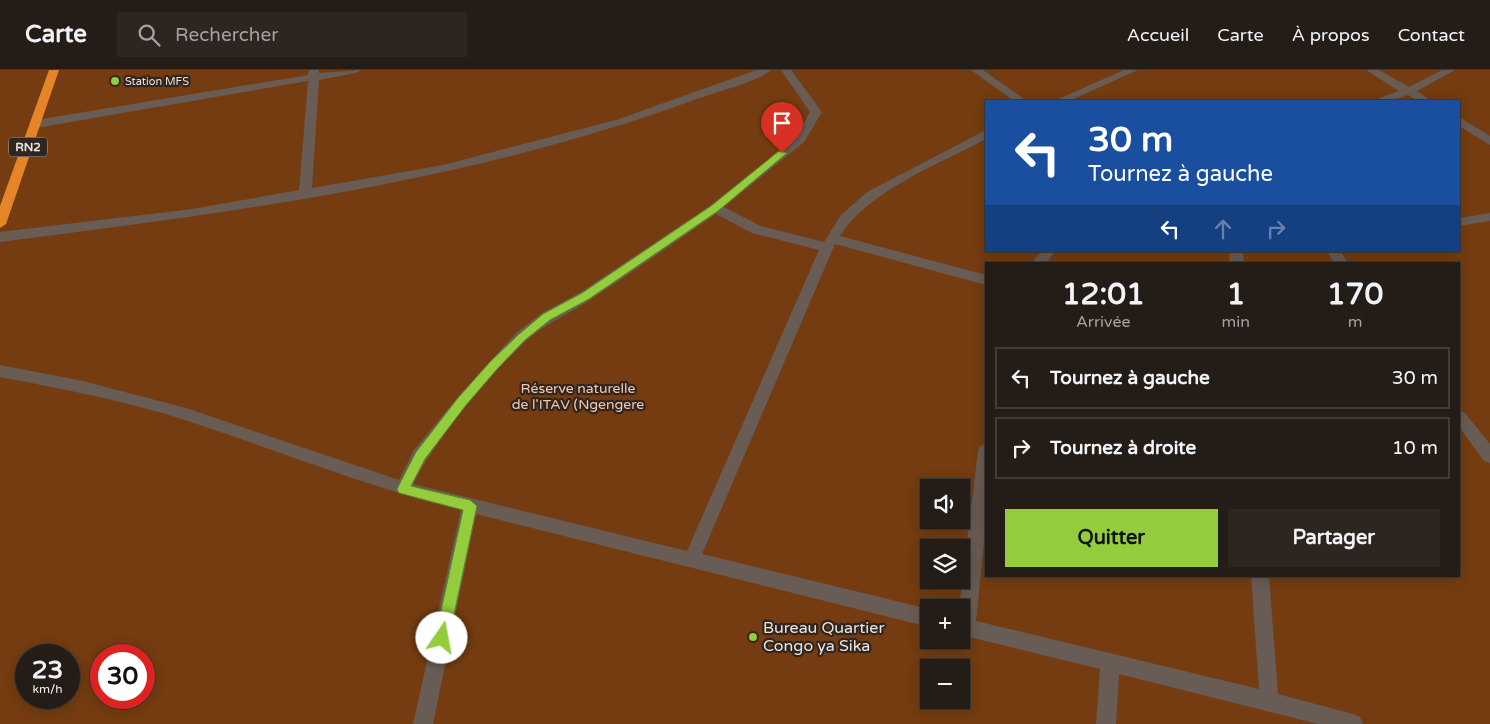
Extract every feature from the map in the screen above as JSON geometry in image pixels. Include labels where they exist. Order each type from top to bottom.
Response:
[{"type":"highway","name":"RN2","points":[[0,224],[54,70]]},
{"type":"street","points":[[36,124],[314,74],[356,70]]},
{"type":"street","points":[[0,237],[192,213],[305,195],[443,169],[620,123],[766,70]]},
{"type":"street","points":[[403,489],[420,456],[462,402],[494,365],[522,338],[547,317],[586,296],[715,208],[800,139],[816,112],[786,70]]},
{"type":"street","points":[[976,70],[1020,100]]},
{"type":"street","points":[[1062,100],[1133,70]]},
{"type":"street","points":[[1370,70],[1424,100]]},
{"type":"street","points":[[1384,100],[1409,91],[1450,70]]},
{"type":"street","points":[[305,195],[314,74]]},
{"type":"street","points":[[1460,122],[1490,141]]},
{"type":"street","points":[[692,559],[830,243],[845,218],[871,195],[985,135]]},
{"type":"street","points":[[715,208],[758,230],[830,243],[985,280]]},
{"type":"street","points":[[1460,222],[1490,217]]},
{"type":"street","points":[[1040,262],[1048,252]]},
{"type":"street","points":[[0,371],[83,387],[186,414],[403,489],[920,616]]},
{"type":"street","points":[[1460,417],[1490,456]]},
{"type":"street","points":[[968,599],[985,460]]},
{"type":"street","points":[[423,724],[470,506]]},
{"type":"street","points":[[1260,577],[1269,701]]},
{"type":"street","points":[[970,629],[1269,701],[1353,724]]},
{"type":"street","points":[[1106,724],[1110,664]]},
{"type":"green space","name":"Réserve naturelle de l'ITAV (Ngengere","points":[[0,70],[1490,70],[1490,724],[0,724]]},
{"type":"place","name":"Station MFS","points":[[115,81]]},
{"type":"place","name":"Bureau Quartier Congo ya Sika","points":[[753,637]]},
{"type":"route","points":[[442,638],[470,506],[403,489],[420,456],[494,365],[547,317],[586,296],[643,255],[715,208],[782,153]]}]
